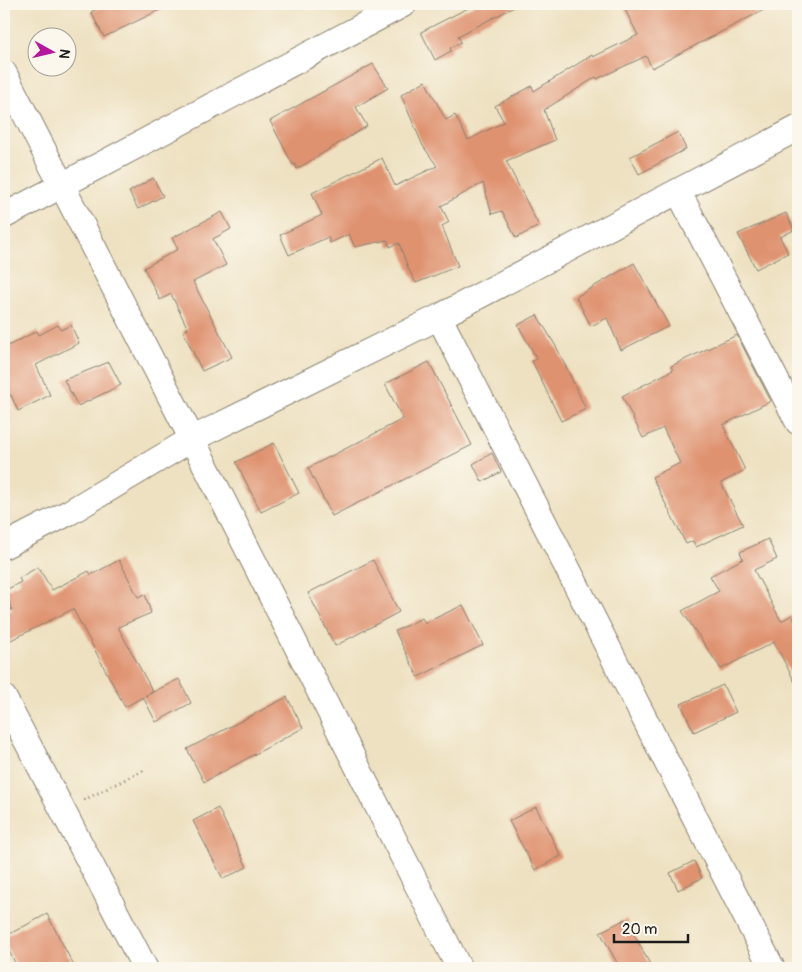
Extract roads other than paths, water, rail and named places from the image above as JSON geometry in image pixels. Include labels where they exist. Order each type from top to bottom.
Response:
[{"type":"street","points":[[4,216],[404,4]]},
{"type":"street","points":[[4,73],[192,438],[459,968]]},
{"type":"street","points":[[4,546],[70,512],[192,438],[438,317],[798,128]]},
{"type":"street","points":[[678,192],[798,422]]},
{"type":"street","points":[[438,317],[772,968]]},
{"type":"street","points":[[4,698],[145,968]]}]
